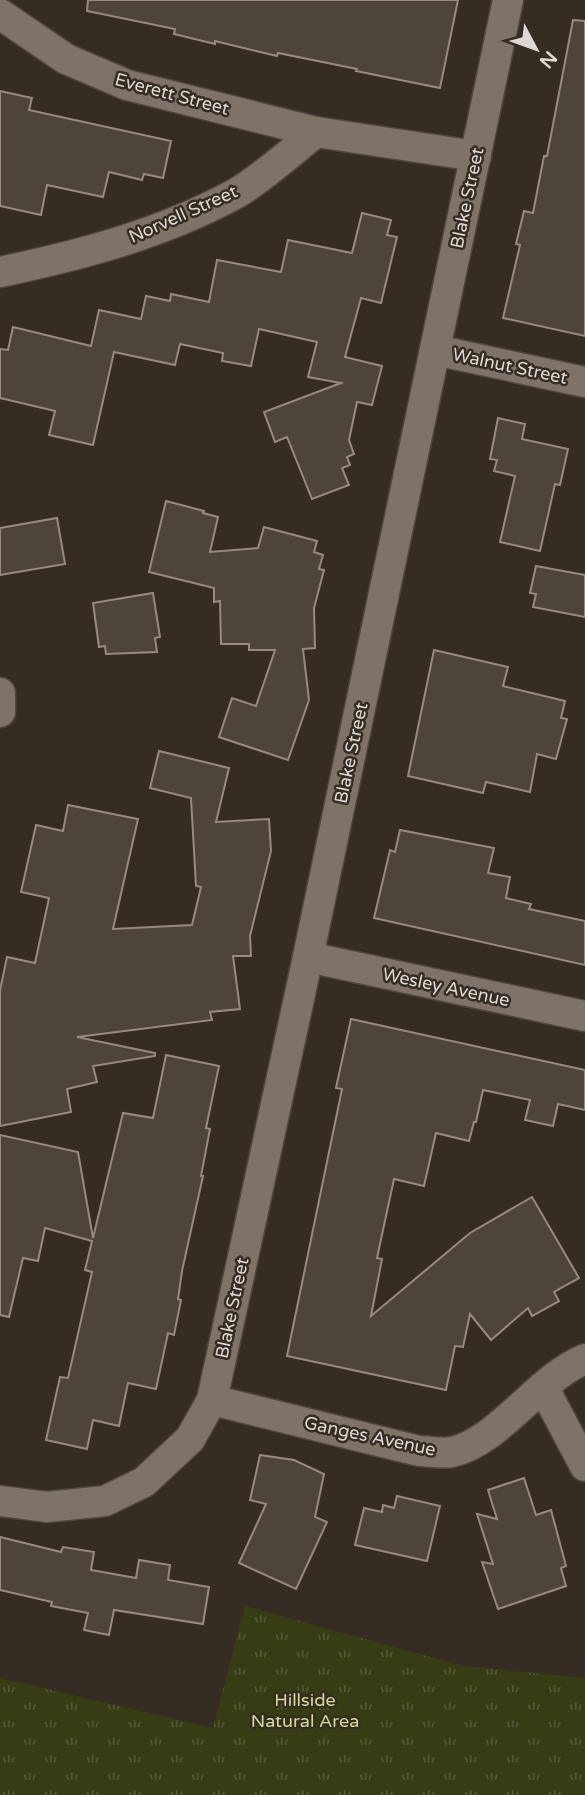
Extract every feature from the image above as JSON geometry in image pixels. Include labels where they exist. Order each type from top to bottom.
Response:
[{"type":"street","name":"Blake Street","points":[[0,1501],[47,1507],[105,1501],[144,1482],[190,1439],[212,1400],[308,957],[508,0]]},
{"type":"street","name":"Everett Street","points":[[0,13],[66,58],[127,85],[316,132]]},
{"type":"street","points":[[316,132],[475,156]]},
{"type":"street","name":"Norvell Street","points":[[0,272],[82,255],[156,230],[236,193],[316,132]]},
{"type":"street","name":"Walnut Street","points":[[435,350],[585,383]]},
{"type":"street","points":[[0,693],[0,712]]},
{"type":"street","name":"Wesley Avenue","points":[[308,957],[585,1016]]},
{"type":"street","name":"Ganges Avenue","points":[[212,1400],[419,1451],[451,1452],[482,1438],[543,1387],[573,1364],[585,1359]]},
{"type":"street","points":[[543,1387],[585,1466]]},
{"type":"green space","name":"Hillside Natural Area","points":[[245,1606],[463,1666],[585,1678],[585,1795],[0,1795],[0,1678],[213,1728]]},
{"type":"building","points":[[88,0],[458,0],[440,88],[356,71],[357,69],[278,53],[277,56],[174,34],[175,29],[87,11]]},
{"type":"building","points":[[573,20],[585,21],[585,336],[503,318],[520,245],[516,244],[524,211],[533,213],[544,156],[547,156]]},
{"type":"building","points":[[0,91],[32,98],[29,110],[171,141],[163,178],[144,174],[142,180],[109,172],[103,197],[47,185],[41,215],[0,206]]},
{"type":"building","points":[[362,213],[391,220],[387,235],[397,237],[381,303],[361,298],[345,357],[382,366],[372,405],[357,402],[349,440],[354,454],[347,457],[350,465],[342,468],[349,485],[312,499],[287,437],[275,442],[264,412],[341,383],[308,377],[317,342],[259,329],[251,366],[222,361],[223,353],[180,344],[175,365],[114,352],[93,445],[49,435],[55,411],[0,398],[0,349],[8,350],[13,327],[91,346],[99,310],[141,319],[146,296],[170,301],[171,294],[209,302],[217,260],[281,272],[288,240],[352,253]]},
{"type":"building","points":[[498,418],[525,424],[522,439],[568,449],[560,485],[555,484],[540,551],[500,542],[515,476],[494,471],[497,460],[490,459]]},
{"type":"building","points":[[166,501],[218,517],[210,552],[258,548],[264,527],[317,541],[314,552],[323,555],[319,569],[324,570],[314,608],[315,648],[303,649],[309,700],[288,760],[219,737],[232,698],[256,706],[275,650],[249,650],[249,644],[221,644],[220,601],[214,602],[214,588],[149,572]]},
{"type":"building","points":[[57,518],[65,564],[0,575],[0,528]]},
{"type":"building","points":[[536,566],[585,575],[585,617],[533,607],[536,594],[530,593]]},
{"type":"building","points":[[153,593],[160,637],[155,638],[157,652],[106,654],[105,646],[99,647],[93,603]]},
{"type":"building","points":[[434,650],[508,667],[503,686],[565,701],[561,718],[567,719],[556,759],[537,754],[530,792],[486,782],[483,793],[408,776]]},
{"type":"building","points":[[159,751],[229,768],[216,822],[269,819],[271,851],[250,936],[251,956],[233,956],[240,1009],[210,1012],[212,1020],[77,1037],[155,1053],[155,1056],[93,1066],[97,1082],[67,1089],[71,1112],[0,1126],[0,990],[7,957],[35,963],[49,898],[21,892],[36,825],[63,831],[68,805],[138,819],[113,929],[192,925],[201,887],[196,886],[191,798],[150,788]]},
{"type":"building","points":[[400,830],[494,848],[488,873],[510,877],[506,898],[531,904],[529,909],[585,921],[585,965],[374,918],[390,850],[395,852]]},
{"type":"building","points":[[351,1019],[585,1070],[585,1110],[558,1104],[553,1126],[525,1120],[530,1100],[483,1090],[469,1141],[436,1133],[424,1186],[394,1179],[377,1258],[382,1259],[371,1316],[470,1233],[532,1197],[579,1278],[554,1292],[559,1301],[532,1316],[528,1308],[491,1340],[470,1314],[463,1347],[455,1346],[446,1390],[287,1356],[342,1089],[336,1088]]},
{"type":"building","points":[[166,1055],[219,1066],[206,1128],[210,1129],[203,1176],[182,1271],[178,1299],[181,1300],[174,1335],[168,1333],[156,1389],[128,1383],[119,1426],[93,1420],[87,1449],[46,1440],[60,1377],[68,1378],[92,1272],[85,1270],[92,1241],[45,1228],[38,1261],[23,1258],[9,1317],[0,1315],[0,1135],[78,1152],[93,1238],[123,1113],[153,1118]]},
{"type":"building","points":[[260,1455],[294,1460],[324,1474],[315,1517],[327,1522],[296,1589],[239,1563],[266,1504],[250,1500]]},
{"type":"building","points":[[524,1478],[536,1515],[551,1510],[566,1566],[561,1568],[566,1586],[498,1609],[482,1562],[493,1564],[477,1514],[497,1519],[488,1490]]},
{"type":"building","points":[[397,1496],[440,1506],[427,1561],[355,1545],[364,1508],[382,1512],[383,1505],[394,1508]]},
{"type":"building","points":[[0,1537],[61,1552],[63,1547],[94,1552],[91,1570],[136,1578],[139,1560],[170,1565],[168,1580],[209,1587],[203,1624],[114,1610],[109,1635],[84,1630],[88,1613],[51,1606],[52,1602],[0,1590]]}]
